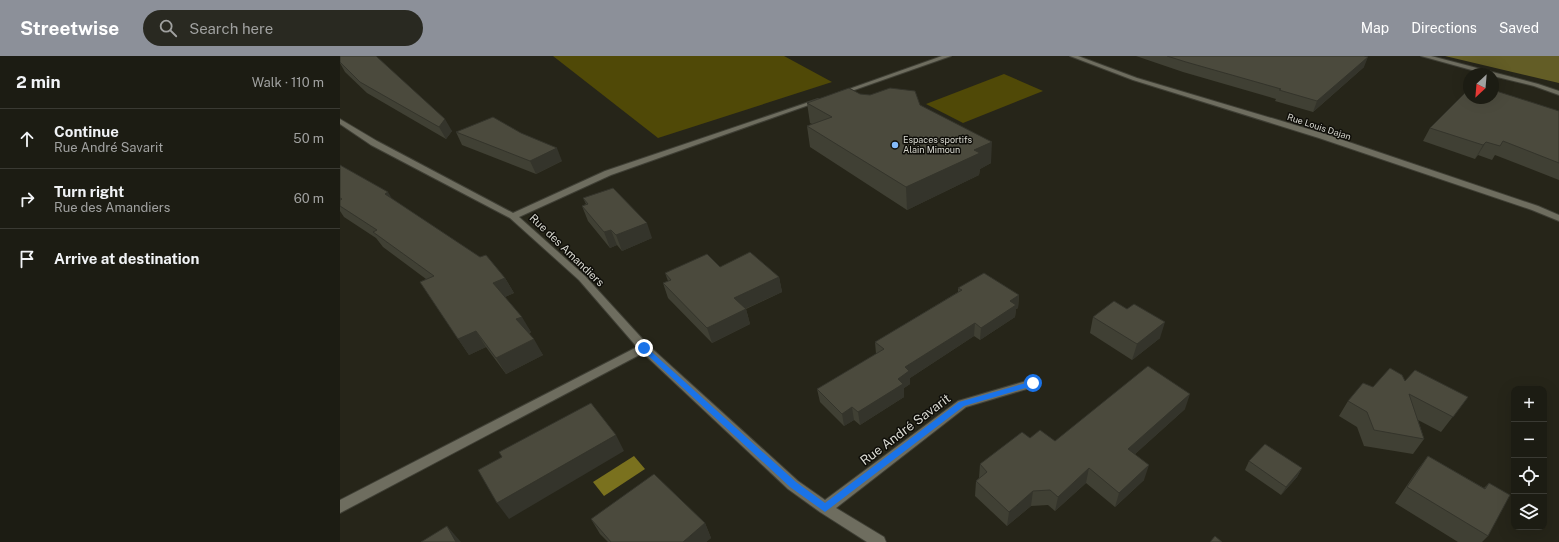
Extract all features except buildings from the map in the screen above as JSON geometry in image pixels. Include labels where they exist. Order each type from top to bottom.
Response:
[{"type":"street","points":[[513,216],[608,173],[948,56]]},
{"type":"street","name":"Rue Louis Dajan","points":[[1073,56],[1128,77],[1322,136],[1534,208],[1559,218]]},
{"type":"street","points":[[1424,56],[1536,85],[1559,93]]},
{"type":"street","name":"Rue des Amandiers","points":[[340,121],[374,144],[513,216],[582,278],[644,348],[793,485],[825,508],[879,542]]},
{"type":"street","points":[[340,507],[644,348]]},
{"type":"street","name":"Rue André Savarit","points":[[825,508],[962,404],[1033,383]]},
{"type":"shaded area","points":[[553,56],[784,56],[832,82],[658,138]]},
{"type":"shaded area","points":[[1445,56],[1559,56],[1559,83],[1499,68]]},
{"type":"shaded area","points":[[1004,74],[1043,91],[963,123],[926,104]]},
{"type":"shaded area","points":[[634,456],[645,469],[604,496],[593,482]]},
{"type":"place","name":"Espaces sportifs Alain Mimoun","points":[[895,145]]},
{"type":"route","points":[[644,348],[793,485],[825,508],[962,404],[1033,383]]}]
